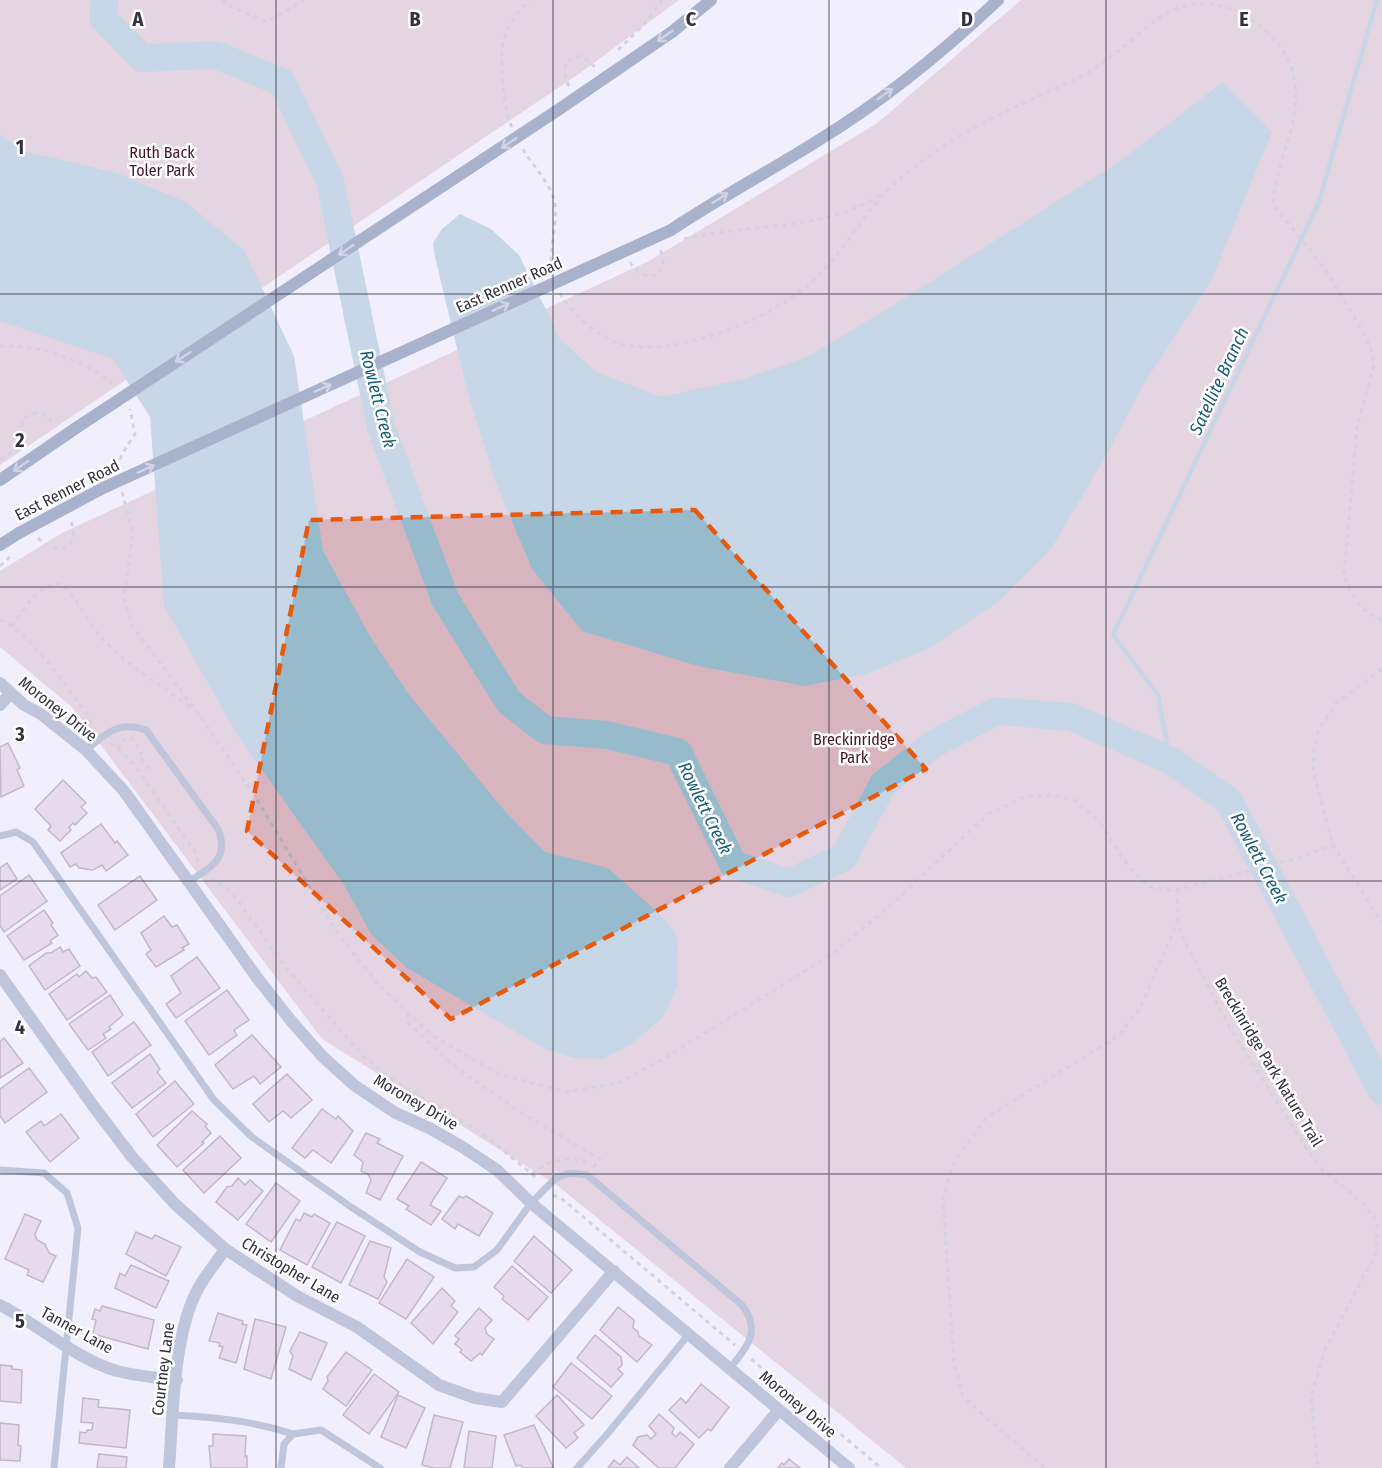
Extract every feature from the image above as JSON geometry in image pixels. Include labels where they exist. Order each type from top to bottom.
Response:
[{"type":"main road","points":[[0,480],[558,110],[672,32],[711,0]]},
{"type":"main road","name":"East Renner Road","points":[[0,545],[103,488],[671,230],[727,193],[820,140],[945,48],[998,0]]},
{"type":"street","name":"Moroney Drive","points":[[0,683],[24,705],[41,714],[86,750],[124,791],[278,1005],[322,1056],[354,1085],[394,1112],[439,1134],[497,1170],[531,1203],[849,1468]]},
{"type":"street","points":[[0,705],[11,693]]},
{"type":"street","name":"Christopher Lane","points":[[0,975],[132,1157],[175,1204],[225,1249],[297,1296],[357,1327],[439,1385],[475,1398],[502,1402],[614,1271]]},
{"type":"street","name":"Courtney Lane","points":[[169,1468],[180,1348],[187,1317],[198,1288],[225,1249]]},
{"type":"street","name":"Tanner Lane","points":[[0,1305],[90,1360],[116,1370],[177,1380]]},
{"type":"street","points":[[730,1468],[779,1410]]},
{"type":"lane","points":[[86,750],[121,726],[136,726],[146,730],[218,830],[222,839],[222,850],[217,861],[205,872],[189,881]]},
{"type":"lane","points":[[0,836],[16,832],[33,842],[214,1100],[252,1137],[351,1207],[420,1252],[455,1268],[474,1267],[497,1250],[531,1203],[556,1178],[570,1173],[587,1176],[748,1312],[753,1330],[748,1346],[730,1368]]},
{"type":"lane","points":[[0,1170],[44,1173],[67,1193],[78,1228],[54,1468]]},
{"type":"lane","points":[[577,1468],[689,1334]]},
{"type":"lane","points":[[174,1415],[230,1418],[266,1425],[293,1434],[321,1430],[380,1468]]},
{"type":"lane","points":[[282,1468],[284,1444],[293,1434]]},
{"type":"path","points":[[222,0],[231,7],[267,22],[304,0]]},
{"type":"path","points":[[513,128],[504,102],[501,56],[503,40],[529,0]]},
{"type":"path","points":[[612,55],[645,23],[662,0]]},
{"type":"path","points":[[556,283],[565,303],[595,332],[615,342],[641,346],[672,346],[703,339],[777,307],[807,286],[830,262],[885,193],[901,178],[956,137],[1090,72],[1171,10],[1194,4],[1216,4],[1237,10],[1260,26],[1277,43],[1288,59],[1294,76],[1296,99],[1294,118],[1288,144],[1277,171],[1273,206],[1328,274],[1371,348],[1374,365],[1357,428],[1344,575],[1356,602],[1369,614],[1382,620]]},
{"type":"path","points":[[569,86],[563,71],[564,65],[569,60],[583,56],[595,69],[604,62]]},
{"type":"path","points":[[560,92],[578,81]]},
{"type":"path","points":[[522,145],[554,198],[550,258],[552,273]]},
{"type":"path","points":[[682,239],[748,228],[813,222],[836,216],[885,193]]},
{"type":"path","points":[[639,257],[629,261],[636,272],[651,277],[659,273],[663,265],[660,248],[667,245]]},
{"type":"path","points":[[0,346],[52,353],[111,380],[117,390]]},
{"type":"path","points":[[118,475],[117,466],[135,434],[130,409]]},
{"type":"path","points":[[0,459],[26,444],[21,436],[21,429],[22,422],[28,416],[37,412],[44,413],[54,425],[61,420]]},
{"type":"path","points":[[120,485],[133,533],[124,599],[133,627],[198,713],[256,798],[336,931],[379,985],[433,1036],[500,1074],[566,1092],[618,1083],[663,1059],[831,955],[891,905],[988,814],[1024,797],[1051,795],[1077,801],[1100,823],[1128,866],[1148,886],[1173,891],[1301,857],[1333,845]]},
{"type":"path","points":[[36,537],[48,547],[56,550],[65,548],[72,542],[74,535],[70,518]]},
{"type":"path","points":[[12,626],[41,589],[48,585],[61,584],[98,634],[110,646],[147,678],[198,713]]},
{"type":"path","points":[[0,620],[19,630],[85,712],[93,726],[134,764],[195,852],[197,861],[205,872],[211,879],[227,889],[239,902],[286,968],[364,1057],[394,1081],[482,1133],[532,1174],[553,1196],[561,1198],[880,1468]]},
{"type":"path","points":[[1382,669],[1336,703],[1319,729],[1314,748],[1313,770],[1333,845],[1382,922]]},
{"type":"path","points":[[117,748],[130,736],[142,753],[139,755],[148,768],[152,766]]},
{"type":"path","points":[[1044,1468],[963,1397],[954,1363],[943,1198],[955,1160],[986,1118],[1118,1036],[1140,1008],[1178,921],[1177,890]]},
{"type":"path","name":"Breckinridge Park Nature Trail","points":[[1178,921],[1184,940],[1230,1028],[1305,1146],[1319,1167],[1365,1205],[1377,1223],[1376,1253],[1324,1352],[1311,1396],[1318,1468]]},
{"type":"path","points":[[407,1011],[409,1024],[454,1066],[520,1112],[600,1159],[594,1166],[573,1159],[555,1161],[532,1174]]},
{"type":"highlighted area","points":[[695,510],[926,769],[451,1019],[247,831],[309,520]]},
{"type":"green space","name":"Ruth Back Toler Park","points":[[0,0],[679,0],[580,73],[0,465]]},
{"type":"green space","name":"Breckinridge Park","points":[[1021,0],[1382,0],[1382,1468],[906,1468],[558,1186],[322,1039],[73,708],[0,647],[0,571],[62,533],[649,261],[876,124]]},
{"type":"water","points":[[1223,82],[1272,132],[1212,279],[1142,387],[1106,456],[1051,549],[998,602],[930,648],[867,674],[804,686],[698,666],[582,631],[532,569],[496,483],[468,394],[435,257],[433,243],[442,229],[460,214],[491,229],[519,255],[561,340],[595,371],[661,397],[742,379],[807,357],[892,306],[1117,163]]},
{"type":"water","points":[[0,134],[24,151],[117,173],[186,202],[244,250],[294,356],[323,551],[371,638],[410,696],[504,810],[545,852],[608,868],[665,919],[678,938],[677,987],[663,1017],[632,1044],[603,1059],[574,1058],[545,1049],[407,968],[371,934],[344,885],[238,736],[164,606],[150,417],[113,359],[0,321]]},
{"type":"building","points":[[8,743],[20,768],[17,770],[24,786],[1,797],[0,747]]},
{"type":"building","points":[[63,780],[86,803],[81,807],[87,813],[75,825],[73,823],[69,827],[71,830],[60,841],[48,830],[51,826],[35,809]]},
{"type":"building","points":[[101,824],[115,843],[117,841],[128,855],[106,871],[102,865],[93,870],[79,868],[76,864],[70,867],[61,853]]},
{"type":"building","points":[[7,863],[17,879],[0,890],[0,868]]},
{"type":"building","points":[[29,875],[47,901],[4,932],[0,926],[0,896]]},
{"type":"building","points":[[140,876],[157,900],[115,930],[98,905]]},
{"type":"building","points":[[44,910],[58,935],[50,941],[52,943],[24,960],[7,936]]},
{"type":"building","points":[[164,916],[172,927],[177,925],[189,944],[182,948],[184,950],[156,967],[146,954],[151,950],[141,933]]},
{"type":"building","points":[[60,947],[63,952],[69,949],[80,966],[45,990],[29,966],[46,953],[51,953]]},
{"type":"building","points":[[197,957],[220,988],[176,1018],[166,1004],[181,993],[171,976]]},
{"type":"building","points":[[86,971],[92,978],[96,977],[107,992],[67,1020],[49,994],[77,974],[79,977]]},
{"type":"building","points":[[227,990],[249,1020],[234,1030],[237,1035],[209,1055],[185,1021]]},
{"type":"building","points":[[110,995],[123,1015],[109,1027],[111,1029],[103,1034],[106,1038],[88,1050],[69,1024]]},
{"type":"building","points":[[134,1022],[151,1045],[108,1076],[92,1052]]},
{"type":"building","points":[[252,1035],[281,1067],[260,1084],[254,1076],[233,1089],[215,1065]]},
{"type":"building","points":[[4,1038],[23,1063],[0,1078],[0,1042]]},
{"type":"building","points":[[150,1054],[160,1069],[157,1072],[166,1083],[132,1108],[112,1083]]},
{"type":"building","points":[[29,1068],[47,1092],[5,1123],[0,1116],[0,1089]]},
{"type":"building","points":[[287,1074],[312,1100],[291,1118],[283,1111],[269,1122],[253,1104]]},
{"type":"building","points":[[175,1081],[194,1104],[153,1137],[136,1114]]},
{"type":"building","points":[[322,1109],[336,1119],[338,1116],[353,1131],[331,1163],[313,1150],[305,1158],[292,1148]]},
{"type":"building","points":[[192,1111],[207,1124],[205,1126],[211,1133],[202,1142],[204,1143],[177,1167],[157,1145]]},
{"type":"building","points":[[61,1114],[79,1138],[50,1162],[26,1132],[41,1121],[44,1126]]},
{"type":"building","points":[[366,1133],[380,1139],[377,1143],[403,1156],[380,1200],[366,1193],[371,1180],[368,1174],[361,1171],[363,1162],[354,1155]]},
{"type":"building","points":[[220,1136],[241,1158],[204,1193],[183,1170]]},
{"type":"building","points":[[421,1162],[447,1178],[430,1205],[441,1211],[431,1225],[406,1209],[409,1206],[397,1199]]},
{"type":"building","points":[[238,1178],[245,1185],[250,1180],[263,1191],[238,1220],[216,1202],[227,1187],[232,1186]]},
{"type":"building","points":[[276,1183],[300,1201],[271,1242],[246,1224]]},
{"type":"building","points":[[459,1196],[463,1198],[466,1196],[493,1213],[479,1236],[458,1224],[455,1229],[442,1219]]},
{"type":"building","points":[[304,1213],[312,1217],[314,1214],[330,1223],[307,1265],[280,1250],[296,1219],[300,1221]]},
{"type":"building","points":[[25,1214],[41,1221],[35,1234],[37,1240],[45,1244],[49,1253],[56,1256],[43,1282],[27,1275],[29,1270],[5,1259]]},
{"type":"building","points":[[337,1222],[365,1236],[341,1283],[312,1267]]},
{"type":"building","points":[[136,1232],[152,1239],[155,1235],[181,1247],[166,1276],[126,1254]]},
{"type":"building","points":[[534,1236],[572,1270],[551,1293],[514,1261]]},
{"type":"building","points":[[370,1241],[391,1248],[384,1277],[387,1282],[378,1299],[349,1285]]},
{"type":"building","points":[[407,1259],[434,1277],[406,1319],[379,1303]]},
{"type":"building","points":[[131,1265],[169,1281],[156,1308],[115,1288],[120,1273],[125,1276]]},
{"type":"building","points":[[512,1266],[548,1297],[528,1320],[502,1299],[504,1296],[494,1287]]},
{"type":"building","points":[[442,1288],[455,1301],[451,1306],[458,1312],[433,1344],[411,1323]]},
{"type":"building","points":[[102,1306],[154,1320],[148,1349],[93,1334],[96,1320],[92,1319],[95,1309],[100,1311]]},
{"type":"building","points":[[618,1307],[634,1320],[633,1328],[639,1336],[652,1345],[637,1362],[600,1330]]},
{"type":"building","points":[[479,1308],[492,1320],[485,1328],[487,1334],[494,1339],[482,1355],[480,1353],[471,1361],[460,1352],[462,1350],[455,1344],[459,1339],[455,1336]]},
{"type":"building","points":[[218,1313],[243,1321],[242,1324],[247,1325],[236,1363],[219,1358],[223,1347],[219,1346],[220,1343],[209,1341]]},
{"type":"building","points":[[255,1319],[286,1327],[271,1379],[244,1369]]},
{"type":"building","points":[[300,1332],[327,1343],[311,1380],[289,1369],[293,1356],[290,1351]]},
{"type":"building","points":[[595,1335],[621,1357],[622,1365],[618,1369],[623,1374],[611,1387],[577,1358]]},
{"type":"building","points":[[346,1352],[372,1370],[346,1406],[323,1389],[328,1381],[327,1377]]},
{"type":"building","points":[[571,1363],[612,1396],[592,1419],[553,1387]]},
{"type":"building","points":[[0,1365],[22,1370],[21,1403],[0,1401]]},
{"type":"building","points":[[374,1374],[399,1392],[369,1434],[343,1415]]},
{"type":"building","points":[[701,1384],[729,1407],[711,1431],[708,1429],[699,1438],[669,1410],[681,1398],[686,1403]]},
{"type":"building","points":[[398,1395],[425,1408],[406,1448],[381,1437]]},
{"type":"building","points":[[557,1395],[584,1425],[574,1433],[578,1438],[566,1448],[536,1416]]},
{"type":"building","points":[[83,1398],[99,1400],[98,1407],[130,1410],[126,1448],[79,1443],[80,1432],[86,1433],[87,1430],[92,1430],[93,1423],[81,1422]]},
{"type":"building","points":[[659,1414],[674,1428],[672,1433],[676,1437],[680,1432],[694,1444],[675,1468],[659,1468],[633,1445],[638,1437],[647,1435],[651,1439],[656,1434],[649,1426]]},
{"type":"building","points":[[434,1415],[463,1422],[450,1468],[422,1465]]},
{"type":"building","points":[[0,1423],[19,1425],[20,1461],[0,1460]]},
{"type":"building","points":[[534,1425],[553,1467],[523,1468],[521,1465],[516,1466],[504,1435]]},
{"type":"building","points":[[469,1431],[496,1436],[492,1468],[464,1468]]},
{"type":"building","points":[[213,1434],[246,1436],[247,1468],[211,1468],[209,1446],[213,1446]]},
{"type":"building","points":[[99,1454],[127,1457],[126,1468],[97,1468]]},
{"type":"building","points":[[627,1457],[639,1468],[608,1468],[614,1460],[620,1465]]},
{"type":"building","points":[[789,1459],[800,1468],[778,1468],[782,1463],[784,1465]]},
{"type":"waterway","name":"Rowlett Creek","points":[[105,0],[103,18],[142,58],[216,55],[282,82],[330,181],[381,427],[445,599],[509,702],[545,730],[607,735],[678,752],[733,864],[789,883],[844,857],[883,784],[935,743],[997,711],[1071,717],[1170,760],[1229,801],[1382,1091]]},
{"type":"waterway","name":"Satellite Branch","points":[[1170,760],[1158,695],[1113,635],[1319,202],[1377,0]]}]
